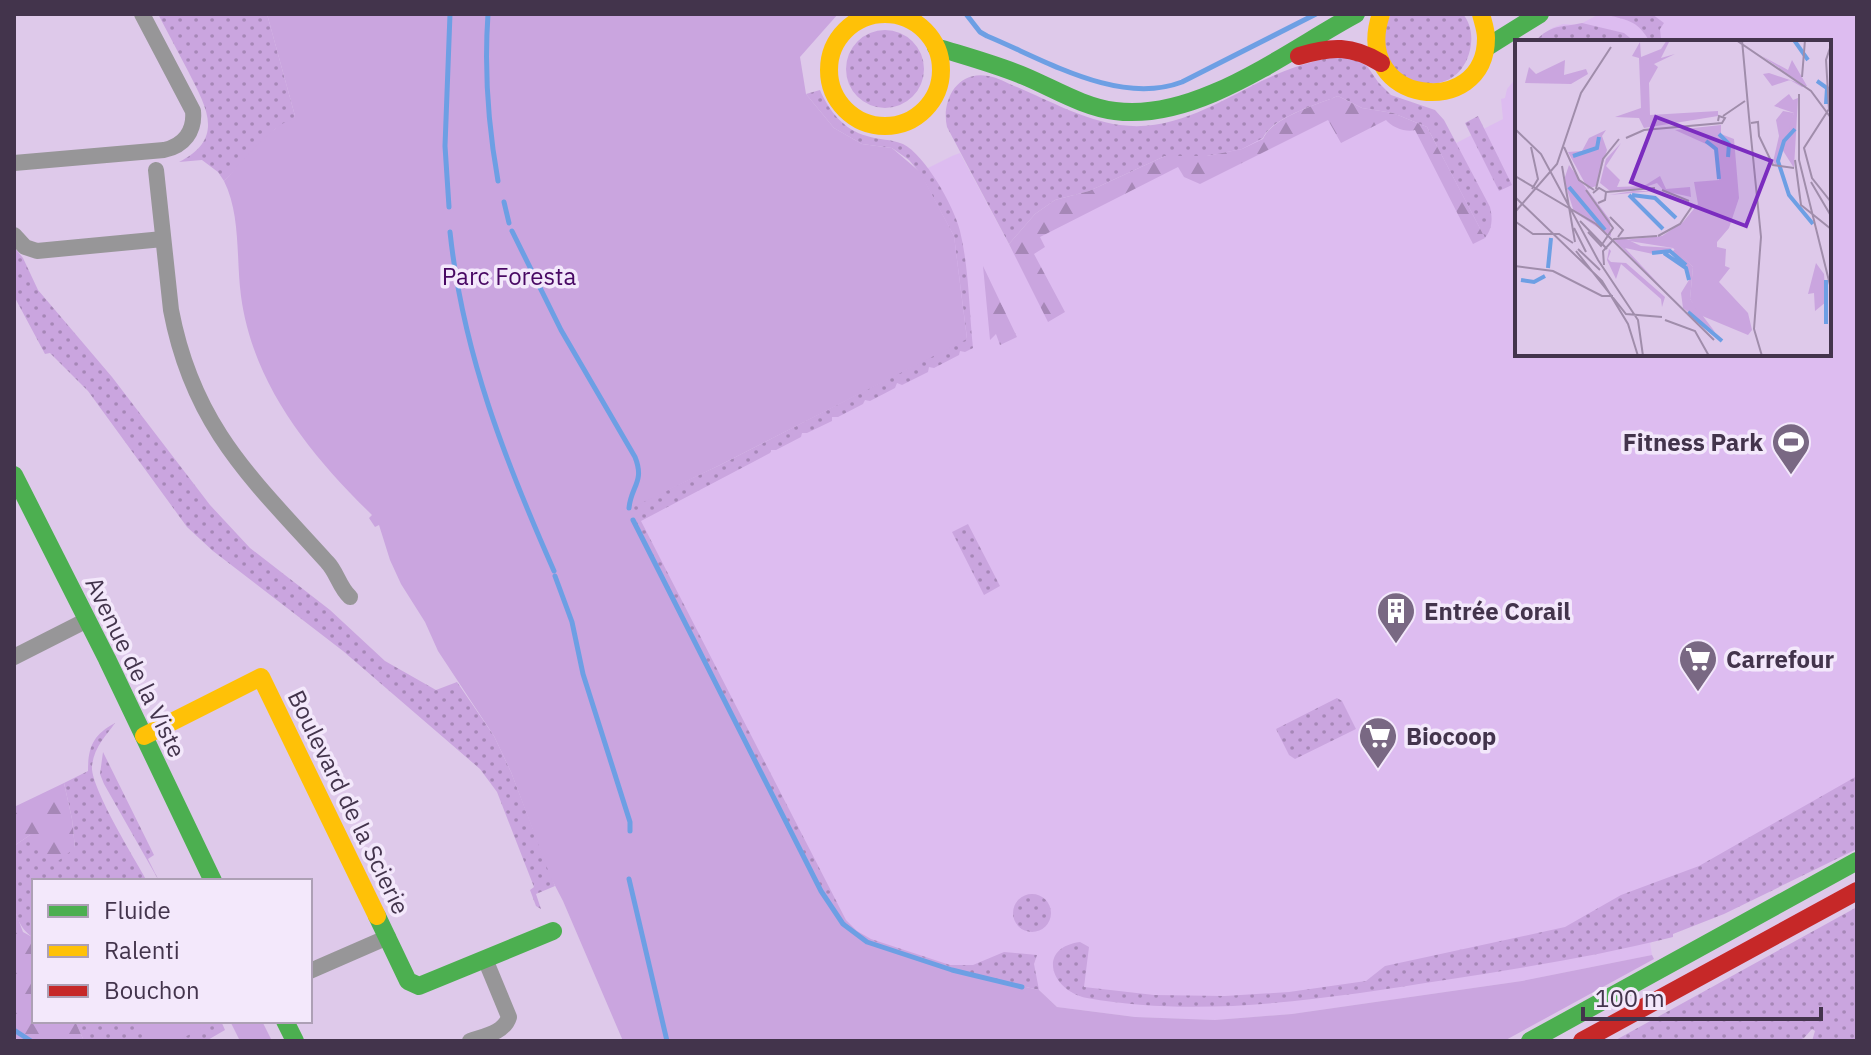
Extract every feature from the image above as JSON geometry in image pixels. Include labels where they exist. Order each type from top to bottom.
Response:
[{"type":"street","points":[[14,163],[164,150],[178,146],[189,135],[193,123],[191,105],[142,14]]},
{"type":"street","points":[[936,47],[995,64],[1115,111],[1138,113],[1179,107],[1249,73],[1356,14]]},
{"type":"street","points":[[1381,14],[1376,26],[1375,45],[1381,63],[1391,78],[1406,88],[1424,94],[1455,89],[1476,72],[1487,47],[1486,27],[1481,14]]},
{"type":"street","points":[[1487,47],[1540,14]]},
{"type":"street","points":[[866,16],[911,17],[936,47],[940,59],[939,85],[935,96],[921,113],[900,124],[869,123],[855,117],[843,107],[835,94],[829,67],[833,49],[852,25],[866,16]]},
{"type":"street","points":[[1249,73],[1329,46],[1346,45],[1381,63]]},
{"type":"street","points":[[939,85],[977,60]]},
{"type":"street","points":[[156,170],[176,332],[193,386],[208,416],[250,479],[330,565],[350,597]]},
{"type":"street","points":[[14,235],[25,247],[37,251],[163,239]]},
{"type":"street","name":"Avenue de la Viste","points":[[14,475],[212,879]]},
{"type":"street","points":[[14,657],[87,620]]},
{"type":"street","name":"Boulevard de la Scierie","points":[[144,736],[261,677],[408,981],[419,986],[553,931]]},
{"type":"street","points":[[1530,1041],[1857,861]]},
{"type":"street","points":[[1582,1041],[1857,891]]},
{"type":"street","name":"Boulevard de la Scierie","points":[[312,970],[388,937]]},
{"type":"street","points":[[470,1041],[500,1030],[508,1023],[509,1017],[485,959]]},
{"type":"street","points":[[286,1023],[295,1041]]},
{"type":"shaded area","points":[[1599,14],[1857,14],[1857,845],[1650,943],[1652,955],[1522,981],[1292,1014],[1215,1020],[1135,1017],[1057,1007],[1039,990],[867,942],[835,914],[630,514],[967,339],[920,172],[952,156],[960,153],[1012,250],[1179,165],[1329,118],[1386,118],[1416,128],[1431,156],[1503,119],[1501,99],[1505,98],[1507,89],[1515,79],[1515,356],[1831,356],[1831,40],[1537,40],[1563,24],[1579,25]]},
{"type":"green space","points":[[158,14],[267,14],[294,120],[275,129],[224,181],[202,160],[179,162],[203,143],[208,121],[201,97]]},
{"type":"green space","name":"Parc Foresta","points":[[267,14],[838,14],[800,57],[806,94],[834,128],[862,144],[892,148],[920,172],[954,236],[967,339],[629,509],[821,891],[841,920],[859,937],[952,970],[1039,990],[1057,1007],[1135,1017],[1215,1020],[1292,1014],[1522,981],[1652,955],[1654,959],[1504,1041],[623,1041],[551,878],[494,736],[438,651],[425,622],[401,584],[379,525],[375,527],[369,518],[372,515],[306,442],[271,388],[258,359],[241,296],[236,223],[224,181],[267,136],[295,116]]},
{"type":"green space","points":[[1391,14],[1463,14],[1470,26],[1471,40],[1461,69],[1446,81],[1429,84],[1412,80],[1397,71],[1386,56],[1384,37]]},
{"type":"green space","points":[[1603,14],[1652,14],[1664,23],[1660,29],[1661,39],[1649,40],[1625,19]]},
{"type":"green space","points":[[1582,23],[1624,33],[1633,40],[1536,40],[1562,26]]},
{"type":"green space","points":[[885,30],[900,33],[913,41],[921,54],[924,69],[921,84],[913,97],[900,105],[885,108],[870,105],[857,97],[849,84],[846,69],[849,54],[857,41],[870,33]]},
{"type":"green space","points":[[1345,54],[1367,66],[1391,95],[1435,110],[1444,120],[1490,207],[1491,224],[1485,238],[1427,127],[1393,113],[1362,108],[1338,96],[1285,118],[1263,138],[1242,149],[1207,156],[1165,156],[1089,191],[1055,200],[1035,214],[1009,244],[947,127],[949,98],[960,83],[977,75],[995,78],[1093,119],[1141,126],[1181,118],[1283,71]]},
{"type":"green space","points":[[820,90],[844,124],[867,136],[903,144],[912,150],[938,182],[952,208],[963,245],[973,348],[960,351],[959,355],[934,368],[929,367],[928,372],[902,385],[897,383],[895,388],[870,401],[865,400],[838,417],[832,417],[832,421],[802,433],[801,437],[771,450],[641,521],[846,920],[871,939],[950,965],[973,965],[1004,952],[1037,955],[1034,964],[1039,990],[952,970],[867,942],[843,924],[821,891],[630,514],[629,508],[720,465],[967,338],[954,236],[920,173],[892,148],[862,144],[834,128],[806,94]]},
{"type":"green space","points":[[1338,96],[1362,108],[1393,113],[1427,127],[1485,238],[1473,244],[1415,130],[1399,129],[1386,120],[1341,143],[1328,120],[1200,184],[1184,177],[1178,167],[1040,237],[1045,247],[1034,254],[1065,312],[1048,322],[1009,244],[1035,214],[1055,200],[1089,191],[1165,156],[1207,156],[1242,149],[1263,139],[1285,118]]},
{"type":"green space","points":[[1478,116],[1512,185],[1499,191],[1465,123]]},
{"type":"green space","points":[[14,247],[23,258],[38,290],[112,377],[210,505],[250,548],[330,610],[385,661],[436,690],[457,682],[494,736],[555,886],[536,894],[541,909],[536,906],[530,890],[534,887],[497,792],[480,769],[343,651],[213,551],[187,527],[88,391],[50,353],[45,354],[14,296]]},
{"type":"green space","points":[[983,266],[1017,337],[1000,345],[996,334],[990,340]]},
{"type":"green space","points":[[968,524],[1000,586],[984,595],[952,532]]},
{"type":"green space","points":[[1337,698],[1342,701],[1356,729],[1295,759],[1289,755],[1276,729]]},
{"type":"green space","points":[[115,723],[95,753],[93,776],[105,806],[146,879],[32,879],[32,936],[19,921],[15,909],[14,846],[30,835],[75,848],[64,783],[88,771],[93,742]]},
{"type":"green space","points":[[103,752],[154,855],[148,859],[158,879],[104,784],[100,774]]},
{"type":"green space","points":[[1857,776],[1857,849],[1724,914],[1673,934],[1673,937],[1645,944],[1401,987],[1267,1004],[1222,1006],[1176,1007],[1087,998],[1065,987],[1054,970],[1053,961],[1057,952],[1080,942],[1089,947],[1084,987],[1154,995],[1225,996],[1289,992],[1366,981],[1385,966],[1565,927],[1621,895],[1699,866]]},
{"type":"green space","points":[[64,783],[75,848],[54,864],[30,835],[14,846],[14,807]]},
{"type":"green space","points":[[1032,894],[1045,900],[1051,913],[1045,926],[1032,932],[1019,926],[1013,913],[1019,900]]},
{"type":"green space","points":[[1857,907],[1857,1041],[1812,1041],[1815,1031],[1812,1029],[1796,1041],[1614,1041]]},
{"type":"green space","points":[[14,908],[23,932],[32,937],[32,1023],[76,1023],[84,1041],[20,1041],[14,1037]]},
{"type":"green space","points":[[76,1023],[222,1023],[225,1030],[206,1041],[84,1041]]},
{"type":"green space","points":[[136,1023],[204,1023],[206,1026],[177,1041],[145,1041]]},
{"type":"green space","points":[[231,1023],[263,1023],[272,1041],[240,1041]]},
{"type":"waterway","points":[[449,207],[445,146],[450,14]]},
{"type":"waterway","points":[[488,14],[488,98],[498,181]]},
{"type":"waterway","points":[[966,14],[980,32],[1033,57],[1083,77],[1133,88],[1158,88],[1182,82],[1316,14]]},
{"type":"waterway","points":[[504,202],[509,223]]},
{"type":"waterway","points":[[512,231],[561,330],[635,457],[639,472],[629,508]]},
{"type":"waterway","points":[[450,232],[465,321],[488,406],[554,571]]},
{"type":"waterway","points":[[633,520],[821,891],[843,924],[867,942],[952,970],[1022,987]]},
{"type":"waterway","points":[[555,576],[572,622],[583,674],[630,822],[630,831]]},
{"type":"waterway","points":[[629,879],[667,1041]]},
{"type":"waterway","points":[[14,1030],[31,1041]]},
{"type":"traffic: fast","points":[[936,47],[1013,72],[1091,106],[1146,112],[1178,106],[1209,95],[1271,64],[1356,14]]},
{"type":"traffic: fast","points":[[1487,47],[1540,14]]},
{"type":"traffic: fast","points":[[14,475],[107,659],[212,879]]},
{"type":"traffic: fast","points":[[1530,1041],[1857,861]]},
{"type":"traffic: fast","points":[[377,916],[408,981],[419,986],[553,931]]},
{"type":"traffic: fast","points":[[286,1023],[295,1041]]},
{"type":"traffic: slow","points":[[885,14],[906,19],[924,31],[936,49],[941,70],[936,91],[924,109],[906,121],[885,126],[864,121],[846,109],[834,91],[829,70],[834,49],[846,31],[864,19],[885,14]]},
{"type":"traffic: slow","points":[[1381,14],[1377,45],[1384,68],[1401,83],[1422,91],[1445,91],[1465,82],[1480,65],[1486,38],[1481,14]]},
{"type":"traffic: slow","points":[[144,736],[261,677],[377,916]]},
{"type":"traffic: jam","points":[[1299,56],[1341,49],[1360,53],[1381,63]]},
{"type":"traffic: jam","points":[[1582,1041],[1857,891]]},
{"type":"place","name":"Fitness Park","points":[[1791,476]]},
{"type":"place","name":"Entrée Corail","points":[[1396,645]]},
{"type":"place","name":"Carrefour","points":[[1698,693]]},
{"type":"place","name":"Biocoop","points":[[1378,770]]}]
